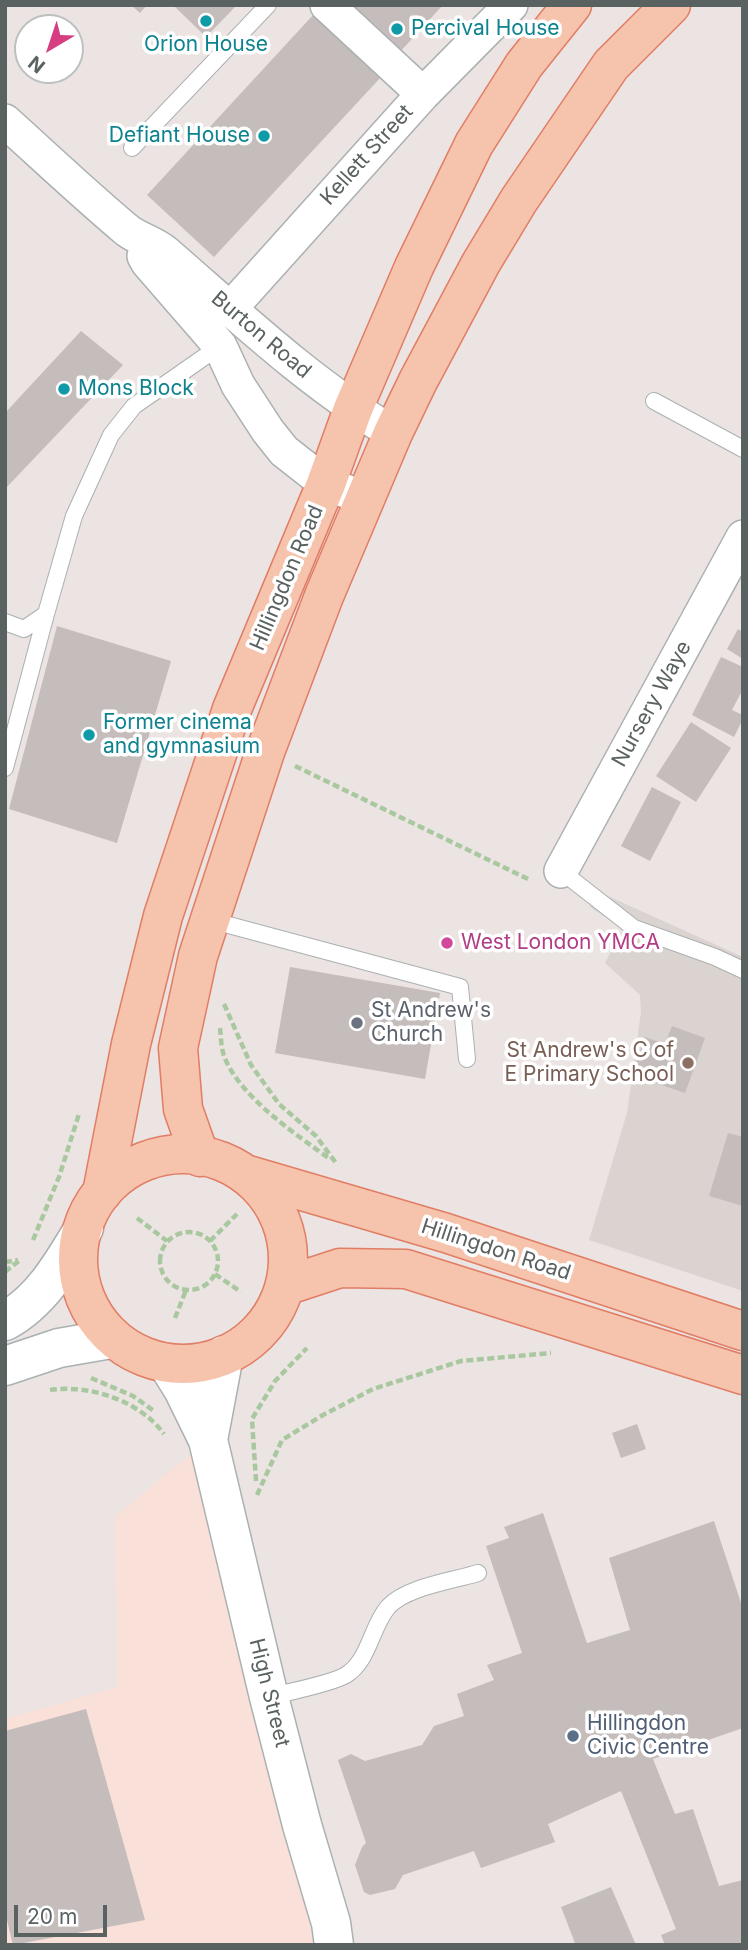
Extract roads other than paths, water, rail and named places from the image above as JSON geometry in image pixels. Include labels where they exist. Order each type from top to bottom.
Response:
[{"type":"main road","name":"Hillingdon Road","points":[[102,1193],[131,1044],[163,916],[232,709],[414,267],[474,144],[524,65],[572,5]]},
{"type":"main road","name":"Hillingdon Road","points":[[200,1157],[183,1109],[178,1048],[198,956],[265,752],[324,596],[393,433],[481,263],[519,200],[611,65],[671,5]]},
{"type":"main road","points":[[166,1156],[200,1157],[225,1163],[248,1175],[270,1195],[286,1228],[289,1265],[285,1286],[269,1319],[242,1345],[224,1355],[168,1365],[136,1354],[111,1339],[93,1318],[76,1275],[84,1228],[102,1193],[130,1167],[166,1156]]},
{"type":"main road","name":"Hillingdon Road","points":[[248,1175],[470,1241],[743,1331]]},
{"type":"main road","points":[[285,1286],[340,1268],[407,1269],[743,1375]]},
{"type":"street","points":[[327,5],[423,94]]},
{"type":"street","name":"Kellett Street","points":[[229,310],[423,94],[511,5]]},
{"type":"street","name":"Burton Road","points":[[5,121],[132,233],[162,249],[275,350],[353,410],[393,433]]},
{"type":"street","name":"Burton Road","points":[[132,233],[148,263],[220,346],[239,385],[278,444],[326,484],[365,498]]},
{"type":"street","name":"Nursery Waye","points":[[561,871],[743,537]]},
{"type":"street","points":[[5,1321],[17,1314],[55,1277],[84,1228]]},
{"type":"street","points":[[5,1366],[59,1349],[111,1339]]},
{"type":"street","points":[[208,1440],[224,1355]]},
{"type":"street","points":[[168,1365],[208,1440]]},
{"type":"street","name":"High Street","points":[[208,1440],[268,1697],[331,1923],[334,1945]]},
{"type":"lane","points":[[132,148],[268,5]]},
{"type":"lane","points":[[5,768],[74,516],[111,435],[134,406],[220,346]]},
{"type":"lane","points":[[654,401],[743,449]]},
{"type":"lane","points":[[5,622],[24,629],[46,614]]},
{"type":"lane","points":[[561,871],[634,928],[743,970]]},
{"type":"lane","points":[[210,920],[460,987],[467,1059]]},
{"type":"lane","points":[[268,1697],[344,1676],[357,1665],[388,1607],[410,1593],[478,1573]]},
{"type":"place","name":"Orion House","points":[[206,21]]},
{"type":"place","name":"Percival House","points":[[397,29]]},
{"type":"place","name":"Defiant House","points":[[264,136]]},
{"type":"place","name":"Mons Block","points":[[64,389]]},
{"type":"place","name":"Former cinema and gymnasium","points":[[89,735]]},
{"type":"place","name":"West London YMCA","points":[[447,943]]},
{"type":"place","name":"St Andrew's Church","points":[[357,1023]]},
{"type":"place","name":"St Andrew's C of E Primary School","points":[[688,1063]]},
{"type":"place","name":"Hillingdon Civic Centre","points":[[573,1736]]}]
